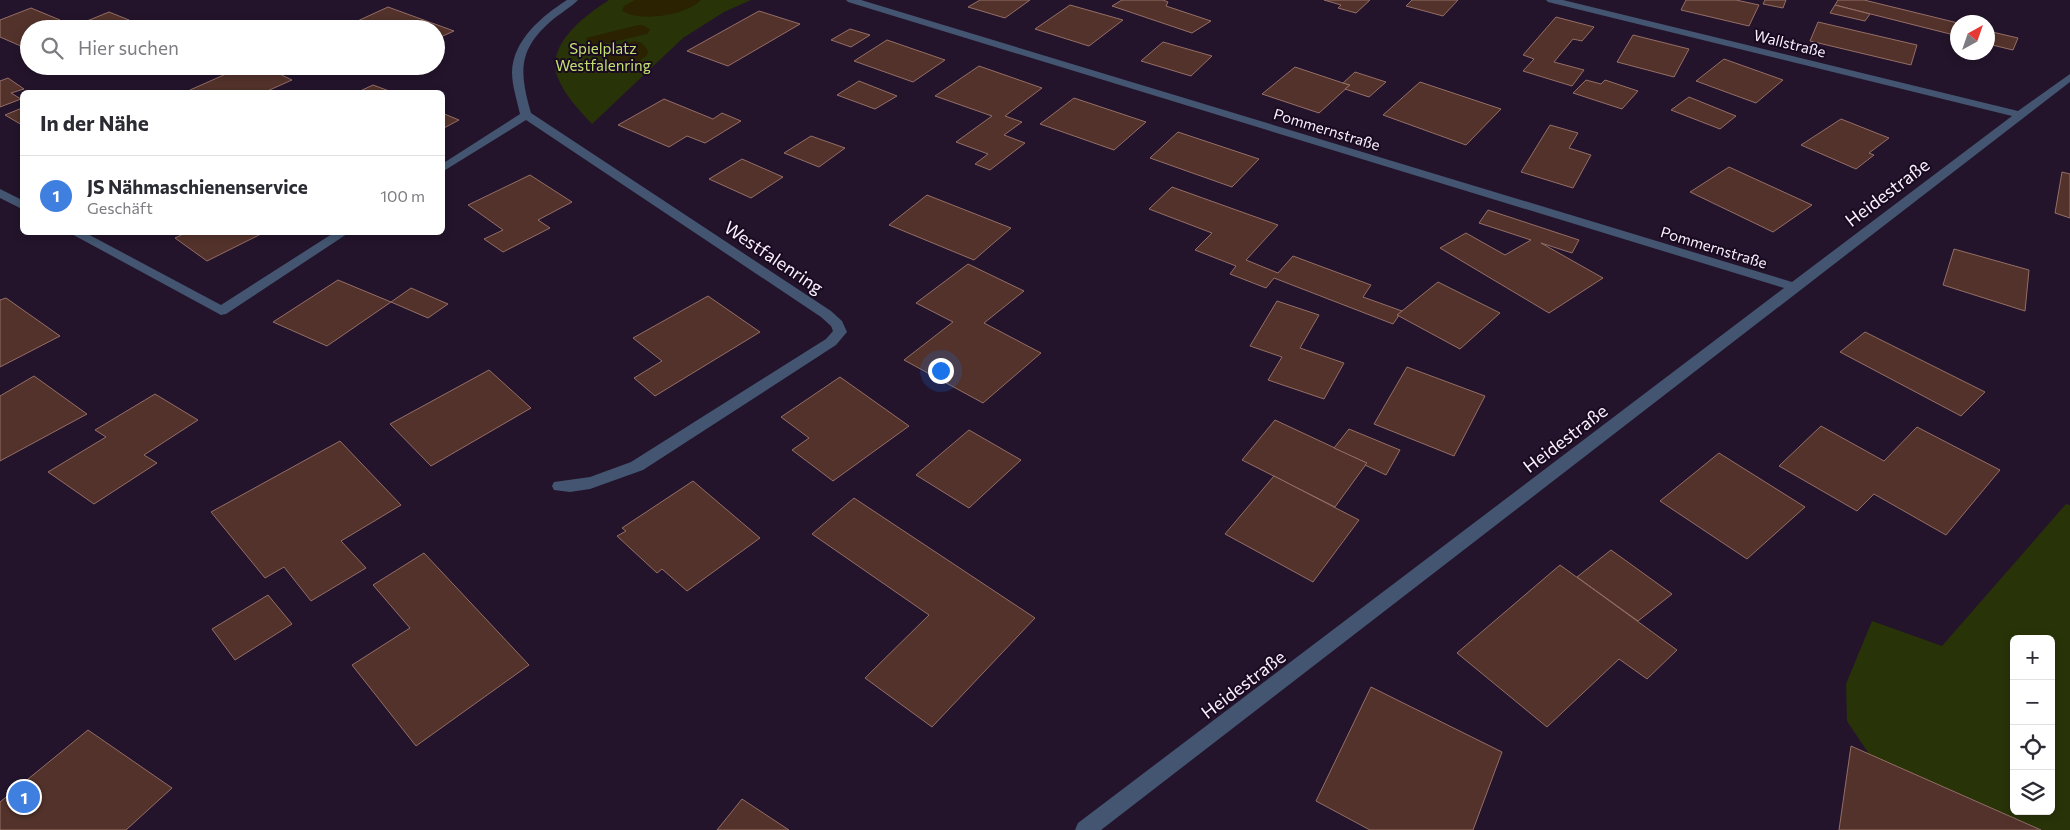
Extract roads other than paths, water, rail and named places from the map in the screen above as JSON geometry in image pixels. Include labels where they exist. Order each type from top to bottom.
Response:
[{"type":"street","points":[[445,167],[526,115],[519,85],[518,65],[523,52],[529,39],[540,26],[573,0]]},
{"type":"street","name":"Pommernstraße","points":[[851,0],[1794,287]]},
{"type":"street","name":"Wallstraße","points":[[1551,0],[2021,115]]},
{"type":"street","name":"Heidestraße","points":[[1085,830],[2070,77]]},
{"type":"street","name":"Westfalenring","points":[[526,115],[826,314],[837,324],[840,332],[831,342],[637,466],[602,481],[575,487],[560,486]]},
{"type":"street","points":[[0,193],[20,204]]},
{"type":"street","points":[[80,235],[221,311],[339,235]]},
{"type":"place","name":"JS Nähmaschienenservice","points":[[24,797]]},
{"type":"park label","name":"Spielplatz Westfalenring","points":[[603,56]]}]
